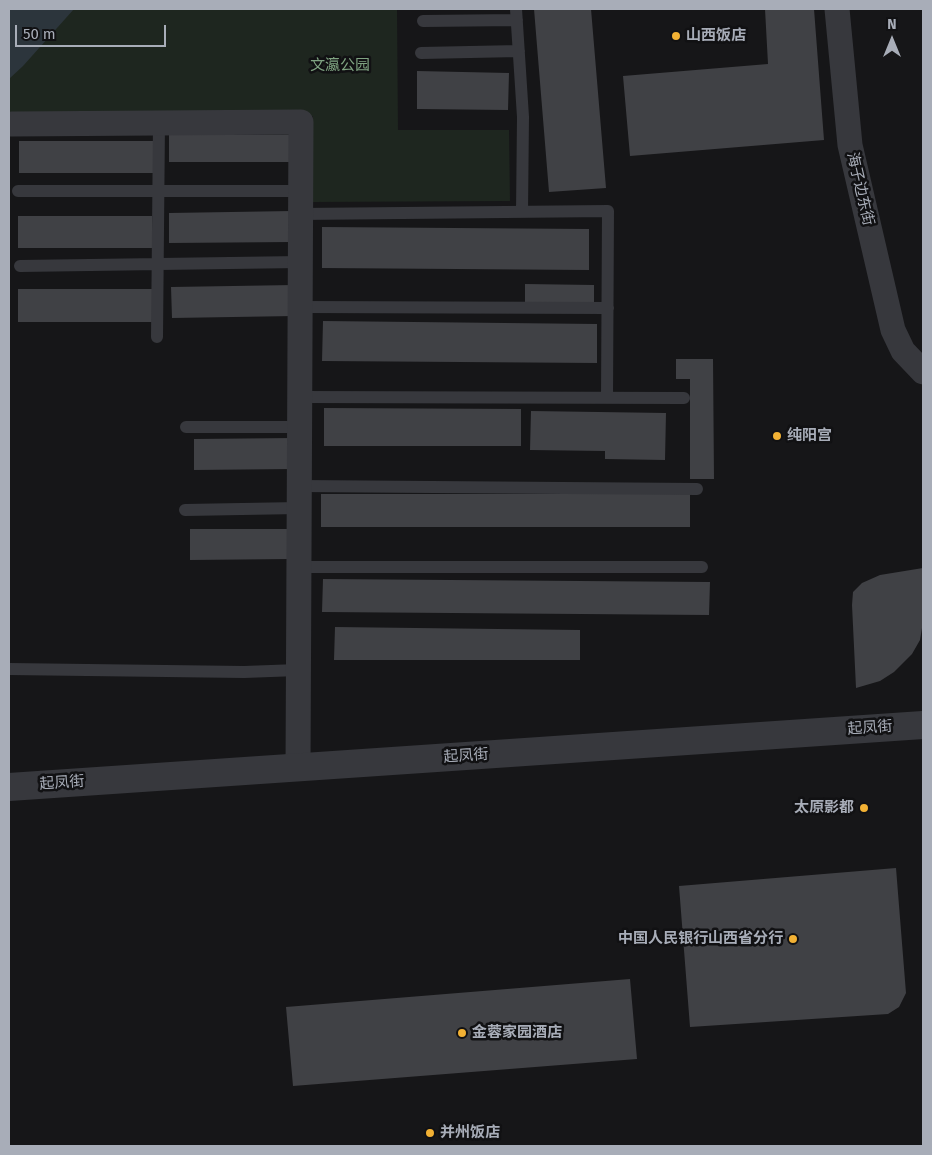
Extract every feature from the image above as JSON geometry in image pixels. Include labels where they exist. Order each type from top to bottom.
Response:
[{"type":"street","name":"海子边东街","points":[[837,9],[850,145],[894,330],[903,351],[920,367]]},
{"type":"street","points":[[12,124],[301,122],[298,767]]},
{"type":"street","name":"起凤街","points":[[9,787],[923,725]]},
{"type":"lane","points":[[423,21],[516,14],[523,117],[522,212]]},
{"type":"lane","points":[[421,53],[519,52]]},
{"type":"lane","points":[[157,337],[159,123]]},
{"type":"lane","points":[[18,191],[158,191],[301,202],[522,212],[608,211],[608,398]]},
{"type":"lane","points":[[20,266],[300,262]]},
{"type":"lane","points":[[300,307],[608,308]]},
{"type":"lane","points":[[300,397],[684,398]]},
{"type":"lane","points":[[186,427],[300,427]]},
{"type":"lane","points":[[184,510],[299,497],[697,489]]},
{"type":"lane","points":[[299,567],[702,568]]},
{"type":"lane","points":[[9,669],[244,672],[298,670]]},
{"type":"green space","name":"文瀛公园","points":[[9,9],[397,9],[398,130],[509,130],[510,201],[312,202],[313,116],[10,117],[9,168]]},
{"type":"shaded area","points":[[9,9],[74,9],[9,79]]},
{"type":"building","points":[[534,9],[591,9],[606,188],[549,192]]},
{"type":"building","points":[[765,9],[814,9],[824,140],[630,156],[623,76],[768,64]]},
{"type":"building","points":[[417,71],[509,73],[508,110],[417,109]]},
{"type":"building","points":[[169,134],[296,135],[296,162],[169,162]]},
{"type":"building","points":[[19,141],[154,141],[154,173],[19,173]]},
{"type":"building","points":[[292,211],[292,242],[169,243],[169,213]]},
{"type":"building","points":[[18,216],[152,216],[152,248],[18,248]]},
{"type":"building","points":[[322,227],[589,229],[589,270],[322,268]]},
{"type":"building","points":[[525,284],[594,285],[594,303],[525,302]]},
{"type":"building","points":[[294,285],[295,316],[172,318],[171,287]]},
{"type":"building","points":[[18,289],[152,289],[152,322],[18,322]]},
{"type":"building","points":[[323,321],[597,324],[597,363],[322,361]]},
{"type":"building","points":[[676,359],[713,359],[714,479],[690,479],[690,379],[676,379]]},
{"type":"building","points":[[324,408],[521,409],[521,446],[324,446]]},
{"type":"building","points":[[531,411],[666,413],[665,460],[605,459],[605,451],[530,450]]},
{"type":"building","points":[[294,438],[294,469],[194,470],[194,439]]},
{"type":"building","points":[[321,494],[690,494],[690,527],[321,527]]},
{"type":"building","points":[[190,529],[290,529],[291,559],[190,560]]},
{"type":"building","points":[[923,568],[923,622],[920,640],[912,654],[894,672],[880,681],[856,688],[853,592],[862,583],[880,575]]},
{"type":"building","points":[[323,579],[710,582],[709,615],[322,612]]},
{"type":"building","points":[[335,627],[580,630],[580,660],[334,660]]},
{"type":"building","name":"中国人民银行山西省分行","points":[[896,868],[906,993],[899,1007],[888,1014],[690,1027],[679,886]]},
{"type":"building","name":"金蓉家园酒店","points":[[630,979],[637,1059],[293,1086],[286,1007]]},
{"type":"place","name":"山西饭店","points":[[676,36]]},
{"type":"place","name":"纯阳宫","points":[[777,436]]},
{"type":"place","name":"太原影都","points":[[864,808]]},
{"type":"place","name":"中国人民银行山西省分行","points":[[793,939]]},
{"type":"place","name":"金蓉家园酒店","points":[[462,1033]]},
{"type":"place","name":"并州饭店","points":[[430,1133]]}]
